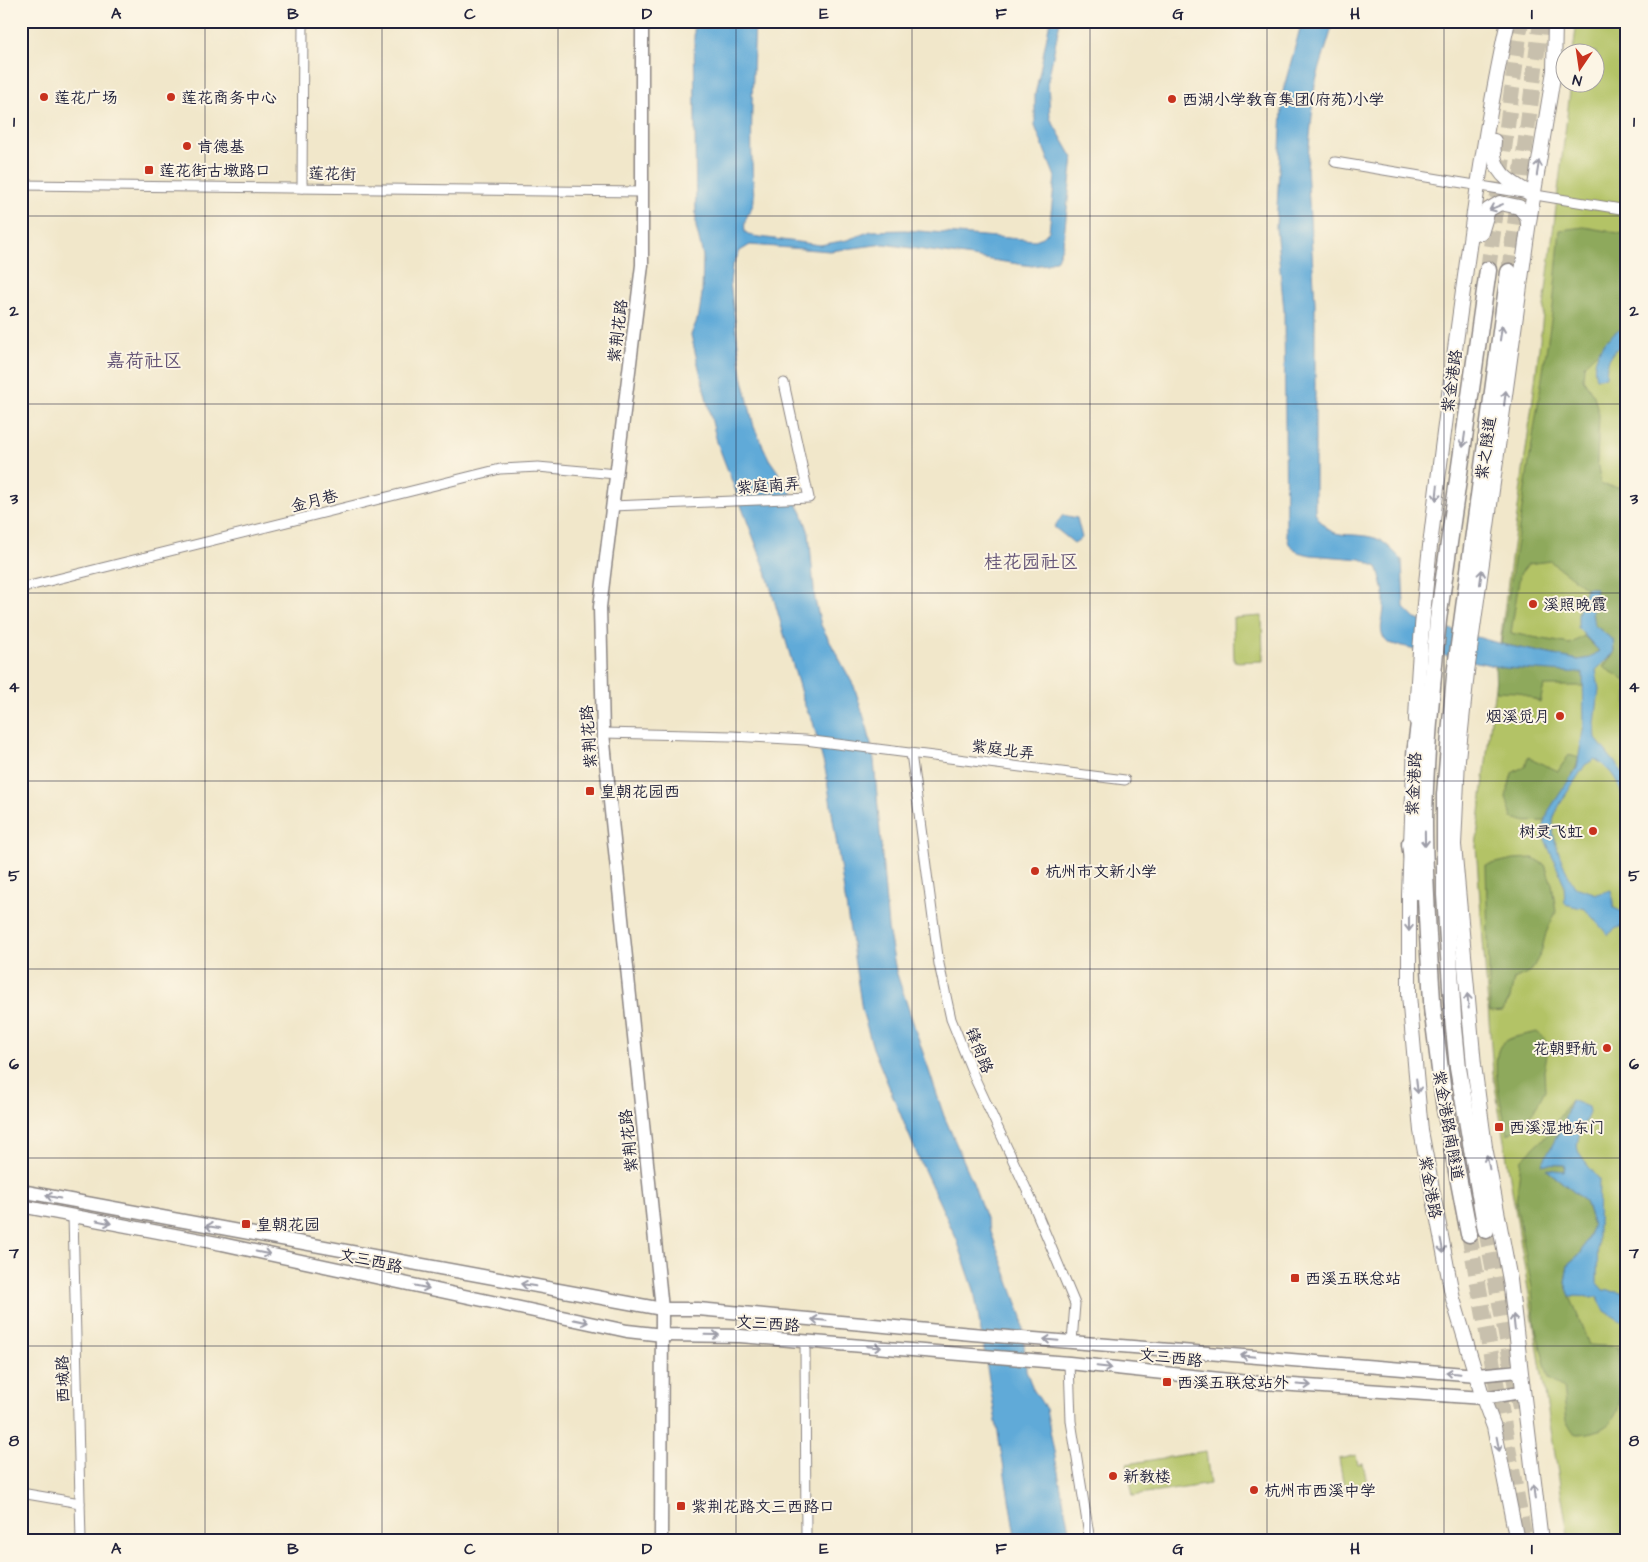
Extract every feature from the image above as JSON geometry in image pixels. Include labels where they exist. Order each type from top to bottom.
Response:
[{"type":"highway","name":"紫之隧道","points":[[1431,619],[1488,270]]},
{"type":"highway","name":"紫之隧道","points":[[1460,672],[1468,625],[1509,272]]},
{"type":"highway","name":"紫金港路","points":[[1431,619],[1426,666],[1424,820],[1433,1016]]},
{"type":"highway","points":[[1415,755],[1426,666]]},
{"type":"highway","name":"紫金港路","points":[[1453,1017],[1444,844],[1446,786],[1460,672]]},
{"type":"highway","points":[[1458,759],[1460,672]]},
{"type":"highway","points":[[1410,844],[1433,1016]]},
{"type":"highway","points":[[1453,1017],[1454,846]]},
{"type":"highway","name":"紫金港路南隧道","points":[[1433,1016],[1445,1110],[1469,1234]]},
{"type":"highway","name":"紫金港路南隧道","points":[[1453,1017],[1460,1078],[1486,1230]]},
{"type":"main road","name":"紫荆花路","points":[[642,21],[642,265],[600,606],[603,733],[662,1309],[661,1541]]},
{"type":"main road","name":"紫金港路","points":[[1431,619],[1440,462],[1498,67],[1509,21]]},
{"type":"main road","points":[[1509,21],[1493,158],[1499,171],[1533,195]]},
{"type":"main road","points":[[1468,625],[1533,195],[1554,71],[1555,21]]},
{"type":"main road","points":[[1440,462],[1484,216],[1493,206],[1500,203],[1513,204],[1523,210],[1527,216],[1528,228]]},
{"type":"main road","name":"紫金港路","points":[[1415,755],[1410,844],[1409,995],[1421,1131],[1453,1299],[1483,1398],[1494,1426],[1518,1541]]},
{"type":"main road","points":[[1458,759],[1454,846],[1474,1065],[1485,1147],[1510,1280],[1519,1370],[1541,1541]]},
{"type":"main road","name":"文三西路","points":[[21,1191],[662,1309],[698,1309],[972,1334],[1477,1375],[1519,1370]]},
{"type":"main road","name":"文三西路","points":[[21,1206],[222,1244],[627,1331],[663,1336],[740,1336],[1038,1360],[1248,1382],[1483,1398],[1522,1392]]},
{"type":"street","points":[[302,188],[303,21]]},
{"type":"street","points":[[1335,162],[1627,210]]},
{"type":"street","name":"莲花街","points":[[21,185],[643,192]]},
{"type":"street","name":"紫庭南弄","points":[[612,506],[809,498],[784,383]]},
{"type":"street","name":"金月巷","points":[[21,588],[500,469],[538,467],[616,474]]},
{"type":"street","name":"紫庭北弄","points":[[603,733],[805,740],[1125,780]]},
{"type":"street","name":"锋尚路","points":[[911,753],[939,964],[951,1019],[976,1081],[1031,1199],[1076,1304],[1072,1342]]},
{"type":"street","name":"西城路","points":[[73,1216],[81,1541]]},
{"type":"street","points":[[805,1342],[806,1541]]},
{"type":"street","points":[[1069,1363],[1071,1420],[1090,1541]]},
{"type":"street","points":[[21,1493],[80,1503]]},
{"type":"green space","points":[[1577,21],[1627,21],[1627,1541],[1569,1541],[1493,1073],[1476,846],[1570,92],[1606,92],[1606,42],[1574,42]]},
{"type":"green space","points":[[1584,227],[1624,234],[1627,238],[1627,339],[1597,352],[1584,365],[1583,379],[1594,396],[1599,414],[1597,461],[1601,485],[1627,488],[1627,681],[1603,667],[1614,653],[1613,640],[1594,625],[1592,613],[1595,588],[1586,588],[1550,561],[1528,564],[1520,574],[1511,633],[1570,644],[1584,636],[1599,651],[1590,658],[1578,660],[1501,644],[1553,307],[1560,230]]},
{"type":"green space","points":[[1262,616],[1263,661],[1234,662],[1233,618]]},
{"type":"green space","points":[[1495,666],[1583,673],[1585,686],[1544,686],[1540,702],[1518,692],[1496,691]]},
{"type":"green space","points":[[1569,755],[1579,758],[1573,774],[1545,821],[1527,822],[1512,818],[1506,797],[1512,773],[1525,766],[1528,757],[1558,771]]},
{"type":"green space","points":[[1533,858],[1545,865],[1552,884],[1556,912],[1546,933],[1541,953],[1531,971],[1514,979],[1510,998],[1503,1011],[1490,1012],[1486,865],[1514,859]]},
{"type":"green space","points":[[1537,1032],[1549,1043],[1544,1071],[1545,1090],[1535,1109],[1524,1122],[1508,1135],[1500,1100],[1496,1059],[1499,1049],[1507,1040]]},
{"type":"green space","points":[[1571,1100],[1562,1127],[1543,1164],[1565,1165],[1564,1171],[1547,1170],[1585,1201],[1593,1226],[1581,1253],[1568,1264],[1565,1283],[1589,1345],[1619,1347],[1621,1378],[1619,1406],[1614,1417],[1606,1426],[1593,1432],[1575,1434],[1567,1423],[1563,1388],[1549,1379],[1535,1326],[1532,1288],[1516,1203],[1521,1160],[1546,1136]]},
{"type":"green space","points":[[1206,1451],[1210,1484],[1133,1496],[1127,1464]]},
{"type":"green space","points":[[1356,1455],[1358,1464],[1363,1463],[1368,1488],[1345,1492],[1339,1459]]},
{"type":"water","points":[[694,21],[755,21],[752,87],[754,202],[745,221],[745,232],[752,236],[820,245],[847,240],[871,231],[905,230],[1035,240],[1043,237],[1049,231],[1055,177],[1035,126],[1035,95],[1050,21],[1060,21],[1048,81],[1050,118],[1073,158],[1063,244],[1057,259],[1047,264],[1032,266],[884,244],[830,251],[750,245],[740,251],[732,267],[730,283],[742,375],[754,427],[769,459],[785,482],[802,513],[809,533],[815,600],[821,625],[854,686],[868,730],[874,760],[888,928],[896,971],[944,1116],[972,1180],[1022,1317],[1026,1370],[1033,1389],[1046,1409],[1071,1541],[1016,1541],[974,1290],[957,1240],[919,1159],[873,1048],[862,1010],[826,773],[813,722],[804,704],[765,568],[717,442],[691,335],[699,315],[702,294],[703,256],[696,227]]},
{"type":"water","points":[[1302,21],[1334,21],[1315,84],[1307,168],[1315,302],[1315,512],[1321,522],[1333,532],[1375,538],[1386,544],[1402,560],[1404,608],[1415,619],[1501,644],[1578,660],[1590,658],[1599,651],[1578,628],[1578,614],[1586,588],[1596,588],[1592,613],[1594,625],[1613,640],[1614,653],[1596,670],[1599,689],[1595,724],[1596,739],[1624,774],[1627,805],[1624,806],[1621,791],[1611,773],[1595,759],[1585,765],[1562,801],[1553,822],[1553,829],[1560,856],[1575,887],[1597,894],[1611,890],[1614,908],[1627,914],[1627,924],[1615,929],[1608,935],[1585,909],[1565,904],[1564,884],[1542,832],[1549,810],[1577,768],[1584,724],[1583,673],[1505,668],[1388,643],[1384,639],[1381,630],[1384,596],[1377,567],[1361,559],[1297,552],[1289,544],[1286,532],[1284,310],[1276,228],[1283,91]]},
{"type":"water","points":[[1618,330],[1627,333],[1627,340],[1611,356],[1607,365],[1606,377],[1596,378],[1596,357],[1607,339]]},
{"type":"water","points":[[1063,515],[1077,518],[1082,538],[1074,543],[1054,527]]},
{"type":"water","points":[[1571,1100],[1588,1107],[1589,1112],[1580,1135],[1578,1148],[1579,1154],[1599,1179],[1597,1283],[1603,1290],[1623,1293],[1627,1270],[1627,1325],[1605,1311],[1597,1297],[1570,1296],[1565,1283],[1568,1264],[1581,1253],[1593,1226],[1585,1201],[1546,1169],[1564,1171],[1565,1165],[1542,1164],[1562,1127]]},
{"type":"tunnel","points":[[1488,270],[1521,21]]},
{"type":"tunnel","points":[[1509,272],[1541,21]]},
{"type":"tunnel","points":[[1486,1230],[1520,1408]]},
{"type":"tunnel","points":[[1469,1234],[1525,1541]]},
{"type":"place","name":"莲花广场","points":[[44,97]]},
{"type":"place","name":"莲花商务中心","points":[[171,97]]},
{"type":"place","name":"西湖小学教育集团(府苑)小学","points":[[1172,99]]},
{"type":"place","name":"肯德基","points":[[187,146]]},
{"type":"place","name":"莲花街古墩路口","points":[[149,170]]},
{"type":"place","name":"溪照晚霞","points":[[1533,604]]},
{"type":"place","name":"烟溪觅月","points":[[1560,716]]},
{"type":"place","name":"皇朝花园西","points":[[590,791]]},
{"type":"place","name":"树灵飞虹","points":[[1593,831]]},
{"type":"place","name":"杭州市文新小学","points":[[1035,871]]},
{"type":"place","name":"花朝野航","points":[[1607,1048]]},
{"type":"place","name":"西溪湿地东门","points":[[1499,1127]]},
{"type":"place","name":"皇朝花园","points":[[246,1224]]},
{"type":"place","name":"西溪五联总站","points":[[1295,1278]]},
{"type":"place","name":"西溪五联总站外","points":[[1167,1382]]},
{"type":"place","name":"新教楼","points":[[1113,1476]]},
{"type":"place","name":"杭州市西溪中学","points":[[1254,1490]]},
{"type":"place","name":"紫荆花路文三西路口","points":[[681,1506]]},
{"type":"district","name":"嘉荷社区","points":[[144,360]]},
{"type":"district","name":"桂花园社区","points":[[1031,561]]}]
